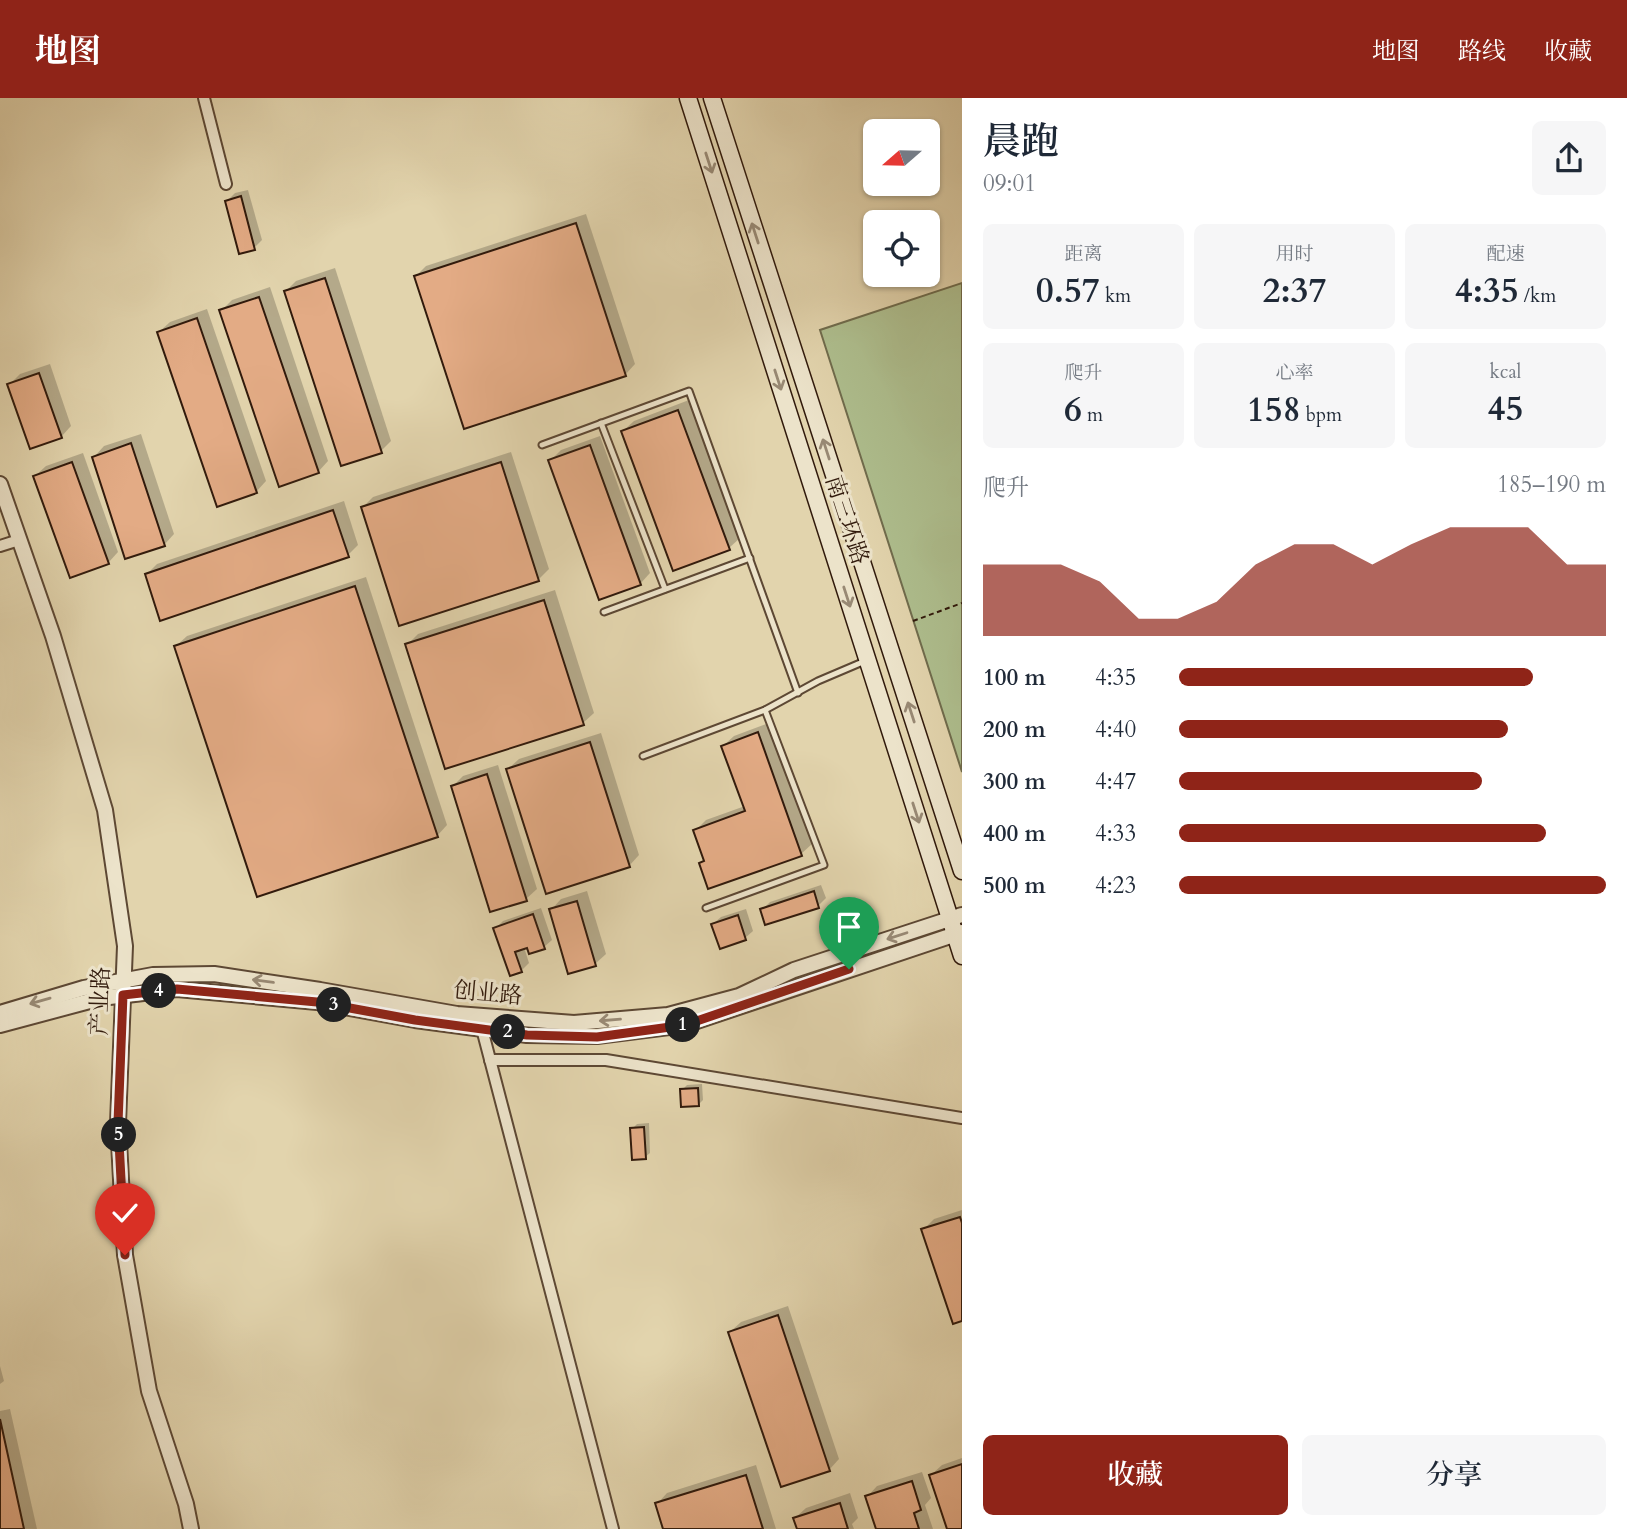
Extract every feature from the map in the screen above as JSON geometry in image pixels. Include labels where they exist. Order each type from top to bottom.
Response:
[{"type":"main road","name":"南三环路","points":[[688,98],[868,660],[957,925],[962,956]]},
{"type":"main road","name":"南三环路","points":[[712,98],[962,871]]},
{"type":"street","points":[[204,98],[226,184]]},
{"type":"street","name":"产业路","points":[[0,485],[53,636],[105,810],[125,946],[118,1123],[125,1255],[149,1391],[186,1504],[191,1529]]},
{"type":"street","points":[[0,546],[19,540]]},
{"type":"street","name":"创业路","points":[[0,1026],[101,998],[153,975],[214,974],[320,989],[457,1014],[574,1023],[668,1015],[739,996],[794,970],[957,925]]},
{"type":"street","name":"创业路","points":[[0,1013],[84,988],[177,989],[317,1002],[415,1020],[527,1035],[597,1037],[685,1025],[957,925]]},
{"type":"street","points":[[482,1029],[613,1529]]},
{"type":"street","points":[[490,1060],[606,1060],[962,1118]]},
{"type":"lane","points":[[542,445],[689,391],[798,693]]},
{"type":"lane","points":[[601,423],[665,589]]},
{"type":"lane","points":[[604,612],[750,558]]},
{"type":"lane","points":[[643,756],[765,710],[818,681],[868,660]]},
{"type":"lane","points":[[706,908],[824,865],[765,710]]},
{"type":"path","points":[[914,621],[962,603]]},
{"type":"green space","points":[[962,283],[962,772],[820,330]]},
{"type":"building","points":[[241,196],[255,250],[239,254],[225,201]]},
{"type":"building","points":[[576,223],[626,376],[464,429],[414,276]]},
{"type":"building","points":[[325,278],[382,453],[341,466],[284,291]]},
{"type":"building","points":[[259,297],[319,473],[279,487],[219,310]]},
{"type":"building","points":[[197,318],[257,493],[217,507],[157,332]]},
{"type":"building","points":[[39,373],[62,438],[30,449],[7,384]]},
{"type":"building","points":[[678,410],[730,550],[673,571],[621,431]]},
{"type":"building","points":[[131,443],[165,546],[125,559],[92,457]]},
{"type":"building","points":[[590,445],[641,585],[599,600],[548,460]]},
{"type":"building","points":[[72,462],[109,564],[70,578],[33,476]]},
{"type":"building","points":[[501,462],[539,581],[399,626],[361,507]]},
{"type":"building","points":[[333,510],[349,557],[160,621],[145,574]]},
{"type":"building","points":[[355,586],[438,837],[257,897],[174,646]]},
{"type":"building","points":[[544,600],[584,725],[445,769],[405,644]]},
{"type":"building","points":[[758,732],[802,856],[708,889],[699,863],[704,861],[693,830],[745,811],[721,746]]},
{"type":"building","points":[[590,742],[630,867],[546,894],[506,769]]},
{"type":"building","points":[[487,774],[527,901],[490,912],[451,786]]},
{"type":"building","points":[[814,891],[819,908],[765,925],[760,909]]},
{"type":"building","points":[[577,901],[596,966],[568,974],[549,909]]},
{"type":"building","points":[[533,914],[545,949],[529,954],[527,948],[515,952],[522,972],[510,976],[493,928]]},
{"type":"building","points":[[738,915],[746,940],[720,949],[711,924]]},
{"type":"building","points":[[698,1088],[699,1106],[681,1107],[680,1089]]},
{"type":"building","points":[[644,1127],[646,1159],[632,1160],[630,1128]]},
{"type":"building","points":[[960,1217],[962,1321],[953,1324],[921,1229]]},
{"type":"building","points":[[778,1315],[830,1471],[781,1487],[728,1332]]},
{"type":"building","points":[[0,1419],[24,1529],[0,1529]]},
{"type":"building","points":[[962,1464],[962,1529],[947,1529],[929,1475]]},
{"type":"building","points":[[746,1475],[763,1529],[663,1529],[655,1503]]},
{"type":"building","points":[[912,1481],[921,1510],[914,1513],[919,1529],[876,1529],[865,1496]]},
{"type":"building","points":[[840,1503],[848,1529],[797,1529],[793,1518]]},
{"type":"route","points":[[125,1255],[118,1123],[123,995],[177,989],[317,1002],[415,1020],[527,1035],[597,1037],[685,1025],[849,969]]}]
